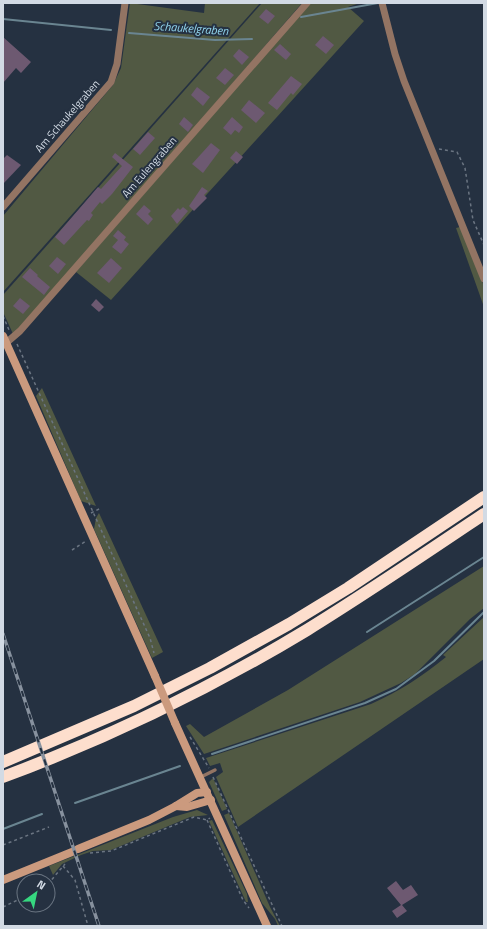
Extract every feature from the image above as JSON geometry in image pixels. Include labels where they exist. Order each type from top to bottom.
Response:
[{"type":"highway","points":[[3,762],[134,706],[210,668],[289,624],[348,588],[484,496]]},
{"type":"highway","points":[[3,777],[83,745],[222,678],[306,630],[371,590],[484,514]]},
{"type":"main road","points":[[5,340],[91,538],[201,777],[267,926]]},
{"type":"main road","points":[[3,880],[75,851],[176,806],[191,806],[209,796]]},
{"type":"street","name":"Am Schaukelgraben","points":[[3,207],[111,82],[117,64],[125,3]]},
{"type":"street","name":"Am Eulengraben","points":[[5,340],[14,339],[307,3]]},
{"type":"street","points":[[382,3],[397,61],[484,279]]},
{"type":"lane","points":[[201,777],[213,771]]},
{"type":"path","points":[[434,152],[441,148],[457,152],[465,168],[473,220],[484,245]]},
{"type":"path","points":[[3,316],[41,394],[92,512],[150,638],[154,657]]},
{"type":"path","points":[[82,516],[101,508]]},
{"type":"path","points":[[72,550],[91,538]]},
{"type":"path","points":[[189,736],[198,747],[213,771],[229,810],[282,926]]},
{"type":"path","points":[[87,854],[111,851],[194,817],[207,820],[229,810]]},
{"type":"path","points":[[207,820],[243,900],[251,910]]},
{"type":"path","points":[[3,845],[49,827]]},
{"type":"path","points":[[56,874],[67,862]]},
{"type":"path","points":[[63,866],[74,880],[88,926]]},
{"type":"path","points":[[3,907],[16,901]]},
{"type":"green space","points":[[130,3],[204,13],[205,3],[260,3],[3,292],[3,216],[113,85],[121,68]]},
{"type":"green space","points":[[262,3],[302,3],[14,336],[3,312],[3,295]]},
{"type":"green space","points":[[310,3],[360,3],[348,7],[364,21],[111,300],[76,272]]},
{"type":"green space","points":[[460,227],[484,286],[484,307],[456,228]]},
{"type":"green space","points":[[42,388],[96,506],[81,501],[36,396]]},
{"type":"green space","points":[[99,513],[163,652],[152,658],[94,529],[96,518]]},
{"type":"green space","points":[[484,566],[484,608],[470,619],[415,674],[401,683],[360,702],[204,754],[186,726],[190,724],[204,737],[288,690]]},
{"type":"green space","points":[[484,617],[484,659],[238,827],[216,777],[223,772],[220,763],[210,766],[206,758],[371,704],[382,699],[410,683],[446,657],[443,655]]},
{"type":"green space","points":[[213,778],[227,809],[222,811],[209,782]]},
{"type":"green space","points":[[197,810],[208,815],[190,817],[111,850],[93,851],[81,855],[62,864],[55,873],[52,873],[49,866],[173,817]]},
{"type":"green space","points":[[229,813],[270,907],[280,926],[278,926],[275,919],[262,903],[224,815]]},
{"type":"green space","points":[[212,820],[247,894],[248,902],[246,902],[209,821]]},
{"type":"building","points":[[266,9],[275,16],[268,24],[259,17]]},
{"type":"building","points":[[323,36],[334,45],[326,54],[315,45]]},
{"type":"building","points":[[3,37],[31,62],[21,73],[16,68],[3,83]]},
{"type":"building","points":[[280,44],[291,54],[286,60],[274,50]]},
{"type":"building","points":[[239,49],[249,57],[242,65],[233,56]]},
{"type":"building","points":[[225,68],[234,75],[225,85],[216,78]]},
{"type":"building","points":[[291,76],[302,84],[293,95],[291,93],[277,110],[268,103]]},
{"type":"building","points":[[197,87],[210,97],[203,106],[191,95]]},
{"type":"building","points":[[249,100],[265,113],[256,123],[241,110]]},
{"type":"building","points":[[184,117],[193,125],[188,132],[179,124]]},
{"type":"building","points":[[232,117],[243,127],[239,133],[235,130],[231,135],[223,128]]},
{"type":"building","points":[[148,132],[155,138],[140,155],[133,149]]},
{"type":"building","points":[[211,143],[220,150],[203,173],[192,164]]},
{"type":"building","points":[[236,151],[243,157],[237,164],[230,158]]},
{"type":"building","points":[[115,153],[133,167],[112,194],[102,204],[100,202],[91,213],[93,215],[89,221],[87,220],[64,245],[55,237],[98,187],[101,189],[122,166],[112,157]]},
{"type":"building","points":[[7,155],[21,165],[3,184],[3,159]]},
{"type":"building","points":[[202,187],[208,191],[204,195],[207,198],[194,211],[189,206]]},
{"type":"building","points":[[144,205],[151,211],[148,214],[153,219],[148,225],[136,214]]},
{"type":"building","points":[[183,207],[188,211],[177,224],[171,216],[178,208],[180,210]]},
{"type":"building","points":[[118,230],[126,237],[124,240],[129,244],[121,254],[112,247],[118,240],[113,236]]},
{"type":"building","points":[[57,257],[66,264],[58,274],[49,266]]},
{"type":"building","points":[[111,258],[122,268],[109,283],[97,273]]},
{"type":"building","points":[[30,268],[50,287],[44,295],[22,277]]},
{"type":"building","points":[[20,298],[30,306],[23,314],[13,306]]},
{"type":"building","points":[[96,299],[104,307],[99,312],[91,305]]},
{"type":"building","points":[[396,881],[403,890],[411,885],[418,895],[402,905],[407,911],[397,918],[392,911],[401,905],[387,888]]},
{"type":"waterway","name":"Schaukelgraben","points":[[301,17],[378,3]]},
{"type":"waterway","name":"Schaukelgraben","points":[[3,19],[111,30]]},
{"type":"waterway","name":"Schaukelgraben","points":[[129,33],[215,40],[252,39]]},
{"type":"waterway","points":[[367,632],[484,557]]},
{"type":"waterway","points":[[212,754],[365,703],[396,689],[434,661],[484,612]]},
{"type":"waterway","points":[[75,803],[180,766]]},
{"type":"waterway","points":[[3,829],[42,814]]},
{"type":"railway","points":[[3,634],[99,926]]}]
